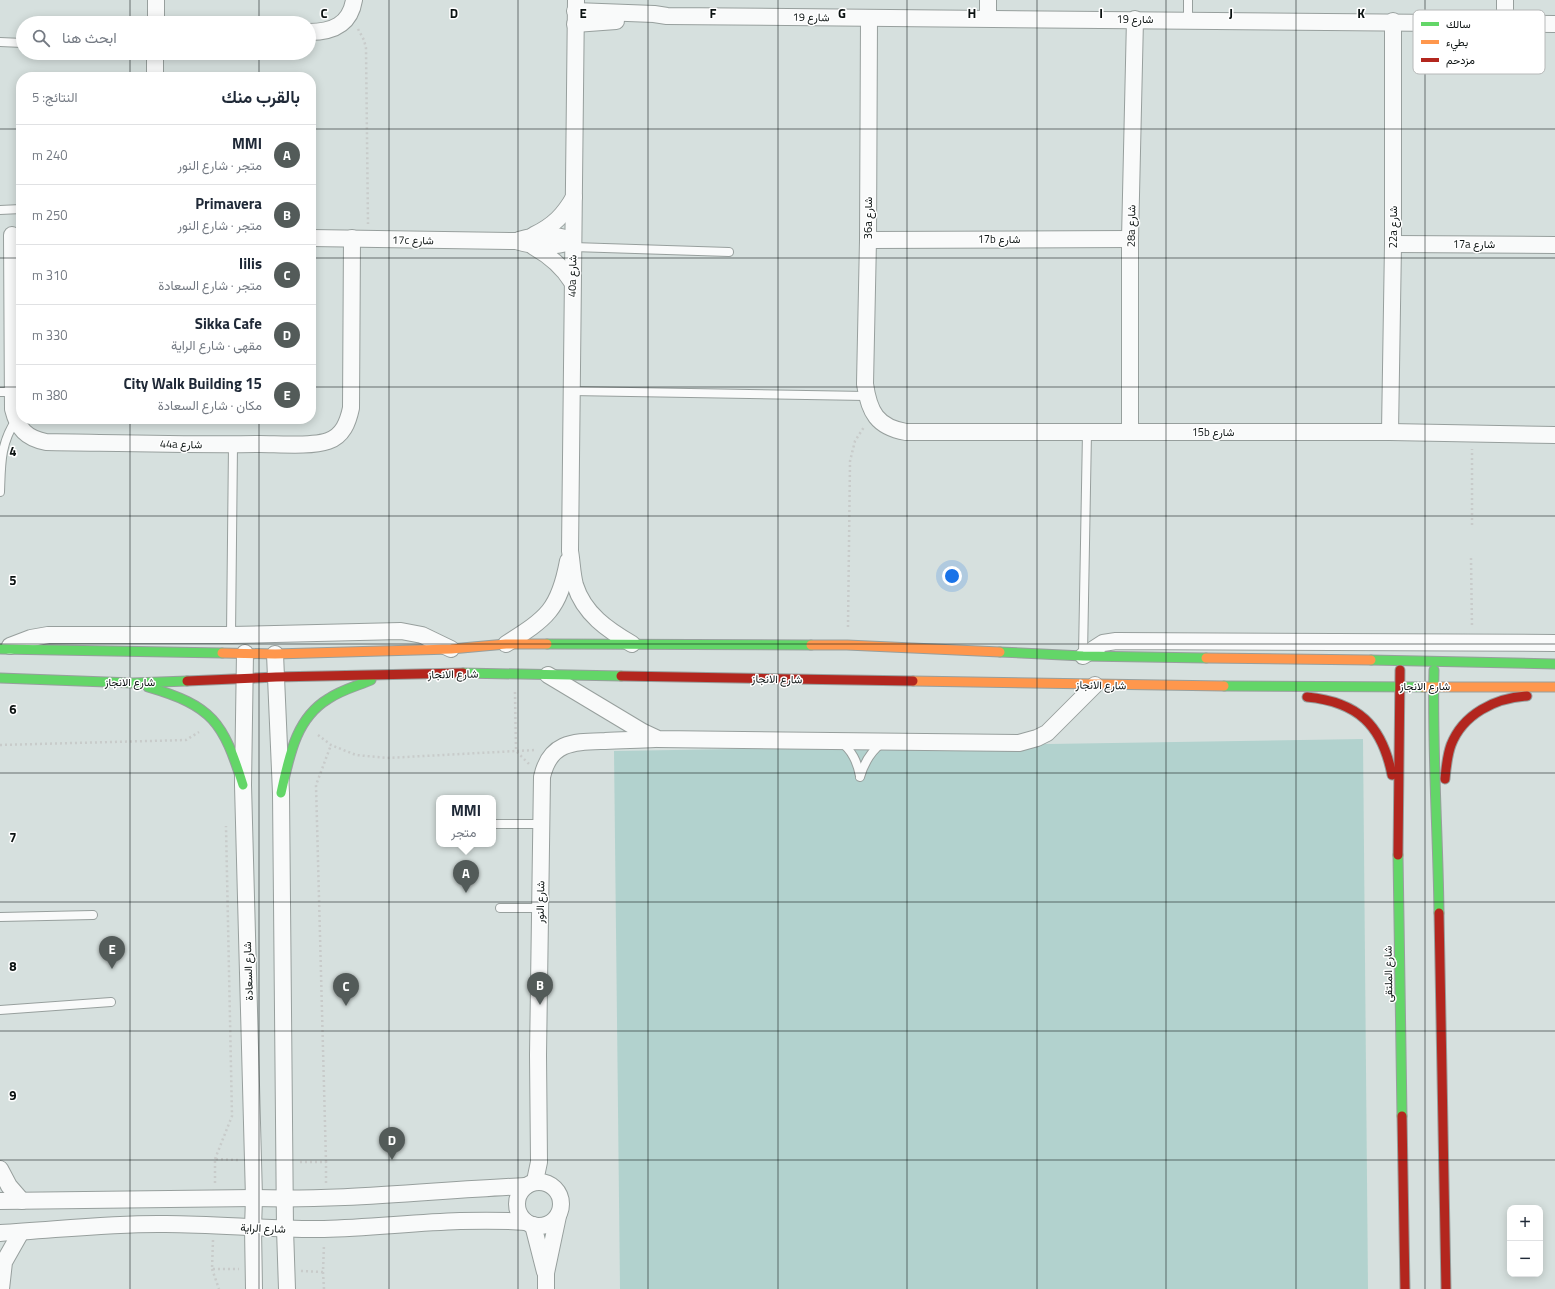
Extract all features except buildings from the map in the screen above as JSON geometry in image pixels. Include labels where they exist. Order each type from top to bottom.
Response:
[{"type":"street","points":[[156,0],[156,16]]},
{"type":"street","points":[[316,32],[327,31],[338,27],[348,17],[353,8],[354,0]]},
{"type":"street","points":[[988,0],[988,18]]},
{"type":"street","name":"شارع 19","points":[[575,12],[654,14],[667,16],[1413,21]]},
{"type":"street","name":"40a شارع","points":[[575,12],[570,551],[575,585],[586,607],[601,624],[632,644]]},
{"type":"street","name":"36a شارع","points":[[869,18],[868,240],[865,384],[866,396],[875,417]]},
{"type":"street","name":"28a شارع","points":[[1130,432],[1130,239],[1135,19]]},
{"type":"street","name":"22a شارع","points":[[1390,432],[1393,244],[1393,21]]},
{"type":"street","name":"شارع 19","points":[[1545,24],[1555,24]]},
{"type":"street","points":[[155,60],[155,72]]},
{"type":"street","points":[[533,241],[558,220],[574,197]]},
{"type":"street","name":"44a شارع","points":[[11,235],[6,392],[16,420]]},
{"type":"street","name":"17c شارع","points":[[316,238],[533,241],[553,246],[573,244]]},
{"type":"street","name":"44a شارع","points":[[18,424],[20,429],[28,436],[46,442],[232,445],[316,444],[329,441],[340,433],[348,422],[352,408],[352,238]]},
{"type":"street","name":"17b شارع","points":[[868,240],[1130,239]]},
{"type":"street","name":"17c شارع","points":[[533,241],[564,270],[572,282]]},
{"type":"street","name":"17a شارع","points":[[1393,244],[1555,245]]},
{"type":"street","name":"15b شارع","points":[[875,417],[884,425],[906,432],[1390,432],[1555,435]]},
{"type":"street","name":"40a شارع","points":[[506,644],[540,622],[549,612],[561,592],[570,551]]},
{"type":"street","points":[[2,649],[31,638],[48,635],[232,635],[401,631],[422,635],[451,648]]},
{"type":"street","points":[[1083,656],[1103,643],[1116,640],[1555,643]]},
{"type":"street","points":[[2,649],[275,654],[451,648],[506,644],[847,645],[1083,656],[1400,660],[1555,664]]},
{"type":"street","name":"شارع السعادة","points":[[245,653],[246,679],[243,784],[254,1198],[254,1289]]},
{"type":"street","points":[[275,654],[281,793],[286,1199],[285,1229],[288,1289]]},
{"type":"street","name":"شارع الملتقى","points":[[1400,660],[1398,833],[1405,1289]]},
{"type":"street","points":[[1434,662],[1433,711],[1438,834],[1446,1289]]},
{"type":"street","name":"شارع الانجاز","points":[[0,678],[134,682],[276,677],[475,673],[1146,686],[1555,687]]},
{"type":"street","points":[[546,674],[643,732],[658,739]]},
{"type":"street","points":[[281,793],[292,744],[302,722],[316,707],[328,698],[382,676]]},
{"type":"street","points":[[134,682],[189,701],[204,710],[226,737],[243,784]]},
{"type":"street","points":[[558,749],[573,743],[658,739],[1019,743],[1037,738],[1047,733],[1095,685]]},
{"type":"street","points":[[1146,686],[1191,695]]},
{"type":"street","points":[[1438,834],[1446,765],[1451,745],[1460,729],[1473,716],[1494,703],[1505,699],[1523,696],[1542,696]]},
{"type":"street","points":[[1301,697],[1325,698],[1342,703],[1356,711],[1369,722],[1379,736],[1391,767],[1398,833]]},
{"type":"street","name":"شارع النور","points":[[536,1183],[539,1162],[538,1055],[542,777],[547,762],[558,749]]},
{"type":"street","points":[[0,1169],[9,1186],[22,1201]]},
{"type":"street","points":[[536,1183],[521,1191],[517,1197],[516,1204],[518,1211],[529,1224],[546,1281]]},
{"type":"street","points":[[0,1201],[325,1198],[536,1183],[553,1186],[560,1197],[561,1210],[558,1216],[553,1222],[546,1225],[540,1226],[529,1224]]},
{"type":"street","points":[[546,1281],[558,1216]]},
{"type":"street","name":"شارع الراية","points":[[0,1233],[124,1224],[324,1229],[490,1220],[529,1224]]},
{"type":"street","points":[[1,1289],[4,1262],[22,1232]]},
{"type":"lane","points":[[1188,0],[1188,20]]},
{"type":"lane","points":[[0,42],[16,43]]},
{"type":"lane","points":[[0,210],[16,209]]},
{"type":"lane","points":[[573,244],[729,252]]},
{"type":"lane","points":[[571,391],[866,396]]},
{"type":"lane","points":[[0,492],[1,459],[3,448],[10,429],[16,420]]},
{"type":"lane","points":[[1083,656],[1087,432]]},
{"type":"lane","points":[[232,445],[232,635]]},
{"type":"lane","points":[[840,741],[848,748],[854,757],[860,777],[866,761],[871,753],[884,742]]},
{"type":"lane","points":[[496,824],[541,824]]},
{"type":"lane","points":[[500,908],[540,908]]},
{"type":"lane","points":[[0,917],[93,915]]},
{"type":"lane","points":[[0,1010],[111,1002]]},
{"type":"path","points":[[348,17],[360,31],[366,48],[368,239]]},
{"type":"path","points":[[847,645],[850,461],[858,436],[867,424],[875,417]]},
{"type":"path","points":[[1472,434],[1472,525]]},
{"type":"path","points":[[1472,558],[1472,643]]},
{"type":"path","points":[[515,674],[516,751],[542,777]]},
{"type":"path","points":[[302,722],[331,745],[356,754],[387,758],[558,749]]},
{"type":"path","points":[[0,745],[186,740],[216,723]]},
{"type":"path","points":[[325,1198],[326,1162],[316,785],[331,745]]},
{"type":"path","points":[[214,1198],[215,1159],[232,1116],[226,824]]},
{"type":"path","points":[[215,1159],[253,1160]]},
{"type":"path","points":[[285,1161],[326,1162]]},
{"type":"path","points":[[213,1226],[212,1269],[219,1289]]},
{"type":"path","points":[[324,1229],[324,1289]]},
{"type":"path","points":[[212,1269],[253,1270]]},
{"type":"path","points":[[287,1271],[323,1272]]},
{"type":"shaded area","points":[[1363,739],[1368,1289],[620,1289],[614,751]]},
{"type":"traffic: fast","points":[[547,644],[811,645]]},
{"type":"traffic: fast","points":[[0,649],[222,653]]},
{"type":"traffic: fast","points":[[1000,652],[1083,656],[1206,658]]},
{"type":"traffic: fast","points":[[1371,660],[1555,664]]},
{"type":"traffic: fast","points":[[1434,670],[1434,731],[1439,913]]},
{"type":"traffic: fast","points":[[463,673],[621,676]]},
{"type":"traffic: fast","points":[[0,678],[133,683],[187,681]]},
{"type":"traffic: fast","points":[[281,793],[295,740],[308,717],[317,707],[333,696],[371,680]]},
{"type":"traffic: fast","points":[[1224,686],[1423,687]]},
{"type":"traffic: fast","points":[[148,687],[187,701],[201,710],[212,720],[221,731],[229,746],[243,785]]},
{"type":"traffic: fast","points":[[1398,855],[1402,1116]]},
{"type":"traffic: slow","points":[[222,653],[275,654],[451,649],[506,644],[547,644]]},
{"type":"traffic: slow","points":[[811,645],[847,645],[1000,652]]},
{"type":"traffic: slow","points":[[1206,658],[1371,660]]},
{"type":"traffic: slow","points":[[913,681],[1224,686]]},
{"type":"traffic: slow","points":[[1423,687],[1555,687]]},
{"type":"traffic: jam","points":[[1398,855],[1400,670]]},
{"type":"traffic: jam","points":[[187,681],[276,677],[463,673]]},
{"type":"traffic: jam","points":[[621,676],[913,681]]},
{"type":"traffic: jam","points":[[1445,779],[1451,745],[1456,734],[1463,725],[1472,716],[1492,704],[1515,697],[1527,696]]},
{"type":"traffic: jam","points":[[1307,697],[1340,704],[1354,711],[1365,719],[1382,742],[1388,757],[1392,775]]},
{"type":"traffic: jam","points":[[1439,913],[1446,1289]]},
{"type":"traffic: jam","points":[[1402,1116],[1405,1289]]},
{"type":"place","name":"MMI","points":[[466,893]]},
{"type":"place","name":"City Walk Building 15","points":[[112,969]]},
{"type":"place","name":"Primavera","points":[[540,1005]]},
{"type":"place","name":"lilis","points":[[346,1006]]},
{"type":"place","name":"Sikka Cafe","points":[[392,1160]]}]
